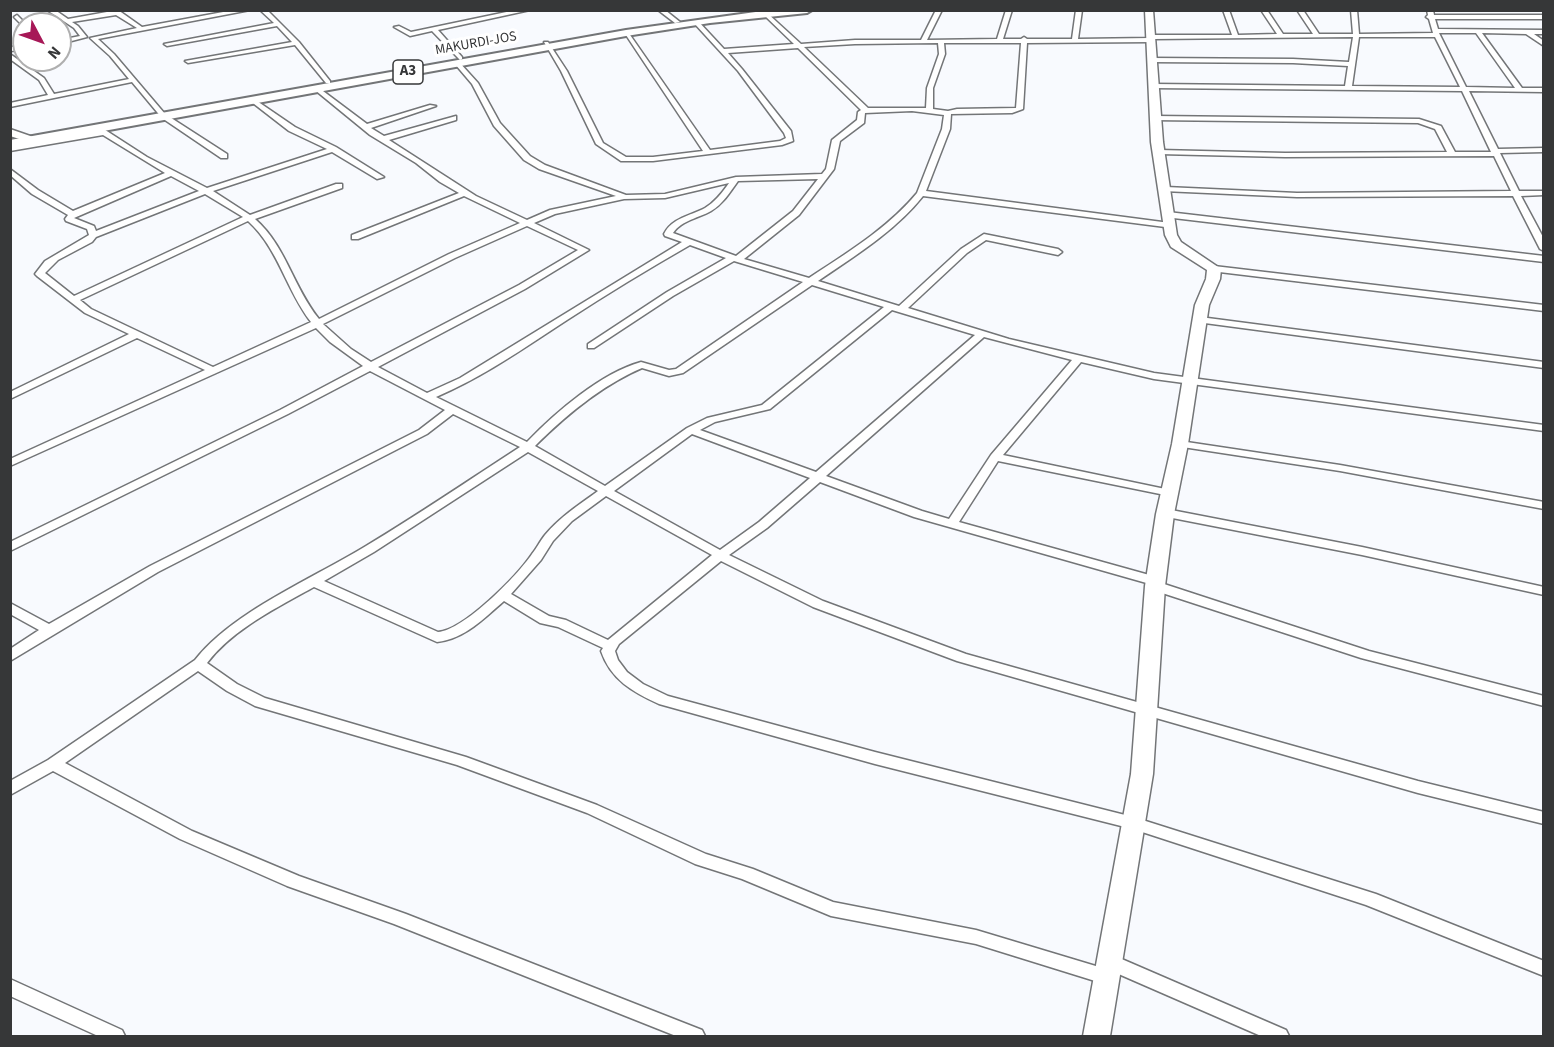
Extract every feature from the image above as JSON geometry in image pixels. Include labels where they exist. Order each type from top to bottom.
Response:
[{"type":"highway","name":"MAKURDI-JOS","points":[[33,140],[164,114],[676,22],[807,10]]},
{"type":"highway","name":"MAKURDI-JOS","points":[[548,45],[771,12]]},
{"type":"highway","name":"MAKURDI-JOS","points":[[10,142],[102,130],[164,114],[323,86]]},
{"type":"street","points":[[72,20],[130,10]]},
{"type":"street","points":[[224,156],[164,114],[112,55],[92,39],[140,28],[247,10]]},
{"type":"street","points":[[10,547],[166,472],[512,293],[585,250],[584,247],[525,223],[465,193],[366,128],[323,86],[297,43],[263,10]]},
{"type":"street","points":[[500,10],[507,14]]},
{"type":"street","points":[[398,27],[409,34],[527,10]]},
{"type":"street","points":[[661,10],[676,22]]},
{"type":"street","points":[[923,41],[939,10]]},
{"type":"street","points":[[1000,40],[1009,10]]},
{"type":"street","points":[[1075,39],[1079,10]]},
{"type":"street","points":[[1149,10],[1159,153],[1169,220],[1176,244],[1214,268],[1544,308]]},
{"type":"street","points":[[1226,10],[1236,36]]},
{"type":"street","points":[[1264,10],[1281,36]]},
{"type":"street","points":[[1300,10],[1317,35]]},
{"type":"street","points":[[1348,88],[1356,35],[1354,10]]},
{"type":"street","points":[[771,12],[798,44],[866,110]]},
{"type":"street","points":[[117,13],[132,20],[140,28]]},
{"type":"street","points":[[182,14],[185,21]]},
{"type":"street","points":[[1544,17],[1429,14],[1463,89],[1540,234],[1544,249]]},
{"type":"street","points":[[548,45],[564,71],[600,144],[618,156],[637,160],[782,143],[791,136],[723,51],[696,22]]},
{"type":"street","points":[[72,24],[84,37],[72,40]]},
{"type":"street","points":[[168,45],[279,24]]},
{"type":"street","points":[[433,29],[475,83],[497,124],[527,158],[543,167],[624,197]]},
{"type":"street","points":[[1478,32],[1519,89]]},
{"type":"street","points":[[1528,32],[1544,44]]},
{"type":"street","points":[[723,51],[798,44],[923,41],[1544,32]]},
{"type":"street","points":[[626,33],[707,151]]},
{"type":"street","points":[[591,346],[670,294],[735,258],[795,213],[830,169],[836,140],[861,121],[862,112],[866,110],[930,109],[948,113],[1019,109],[1024,39]]},
{"type":"street","points":[[930,109],[930,88],[942,54],[941,41]]},
{"type":"street","points":[[188,61],[297,43]]},
{"type":"street","points":[[10,56],[42,80],[52,96]]},
{"type":"street","points":[[1151,60],[1293,61],[1352,64]]},
{"type":"street","points":[[10,105],[133,81]]},
{"type":"street","points":[[1153,86],[1543,90]]},
{"type":"street","points":[[10,96],[27,101]]},
{"type":"street","points":[[252,100],[292,129],[333,149],[380,177]]},
{"type":"street","points":[[366,128],[432,106]]},
{"type":"street","points":[[10,789],[53,764],[200,663],[205,654],[218,642],[528,447],[547,427],[624,373],[641,365],[669,373],[677,372],[877,236],[921,193],[946,129],[948,113]]},
{"type":"street","points":[[383,139],[453,118]]},
{"type":"street","points":[[1155,118],[1419,121],[1438,128],[1452,153]]},
{"type":"street","points":[[102,130],[171,174],[206,191],[248,218],[273,243],[309,313],[333,339],[369,366],[427,398],[528,447],[720,555],[818,604],[962,658],[1418,787],[1544,818]]},
{"type":"street","points":[[10,132],[33,140]]},
{"type":"street","points":[[10,149],[33,140]]},
{"type":"street","points":[[212,370],[88,311],[46,281],[40,274],[41,271],[89,240],[93,235],[206,191],[333,149]]},
{"type":"street","points":[[1159,153],[1308,157],[1544,150]]},
{"type":"street","points":[[10,171],[35,192],[72,214]]},
{"type":"street","points":[[93,235],[91,228],[69,219],[72,214],[171,174]]},
{"type":"street","points":[[10,463],[318,323],[452,256],[562,208],[624,197],[664,196],[736,179],[825,176]]},
{"type":"street","points":[[736,179],[729,187],[726,196],[713,206],[674,227],[668,232],[671,237],[982,334],[1188,382],[1544,428]]},
{"type":"street","points":[[719,182],[729,187]]},
{"type":"street","points":[[72,300],[248,218],[339,186]]},
{"type":"street","points":[[1166,189],[1307,195],[1544,193]]},
{"type":"street","points":[[355,237],[465,193]]},
{"type":"street","points":[[921,193],[1544,259]]},
{"type":"street","points":[[315,582],[439,637],[459,632],[503,595],[568,518],[692,430],[711,420],[766,407],[896,308],[984,237],[1058,252]]},
{"type":"street","points":[[427,398],[490,367],[572,313],[687,243]]},
{"type":"street","points":[[1096,1036],[1132,823],[1143,774],[1155,584],[1180,444],[1188,382],[1203,305],[1213,279],[1214,268]]},
{"type":"street","points":[[1200,320],[1544,365]]},
{"type":"street","points":[[10,396],[137,334]]},
{"type":"street","points":[[610,646],[720,555],[763,525],[982,334]]},
{"type":"street","points":[[952,524],[995,457],[1079,358]]},
{"type":"street","points":[[10,656],[49,630],[161,565],[423,432],[452,410]]},
{"type":"street","points":[[692,430],[952,524],[1155,584],[1366,655],[1544,701]]},
{"type":"street","points":[[1180,444],[1340,468],[1544,506]]},
{"type":"street","points":[[995,457],[1170,494]]},
{"type":"street","points":[[1166,513],[1362,551],[1544,591]]},
{"type":"street","points":[[503,595],[545,620],[561,623],[610,646]]},
{"type":"street","points":[[10,607],[16,613],[49,630]]},
{"type":"street","points":[[610,646],[610,658],[619,672],[639,689],[664,700],[700,708],[798,738],[1132,823],[1371,899],[1544,969]]},
{"type":"street","points":[[200,663],[206,670],[246,698],[275,709],[302,714],[462,761],[592,809],[701,859],[747,874],[831,909],[976,937],[1109,969],[1280,1036]]},
{"type":"street","points":[[53,764],[186,834],[293,881],[400,919],[696,1036]]},
{"type":"street","points":[[10,987],[116,1036]]}]
